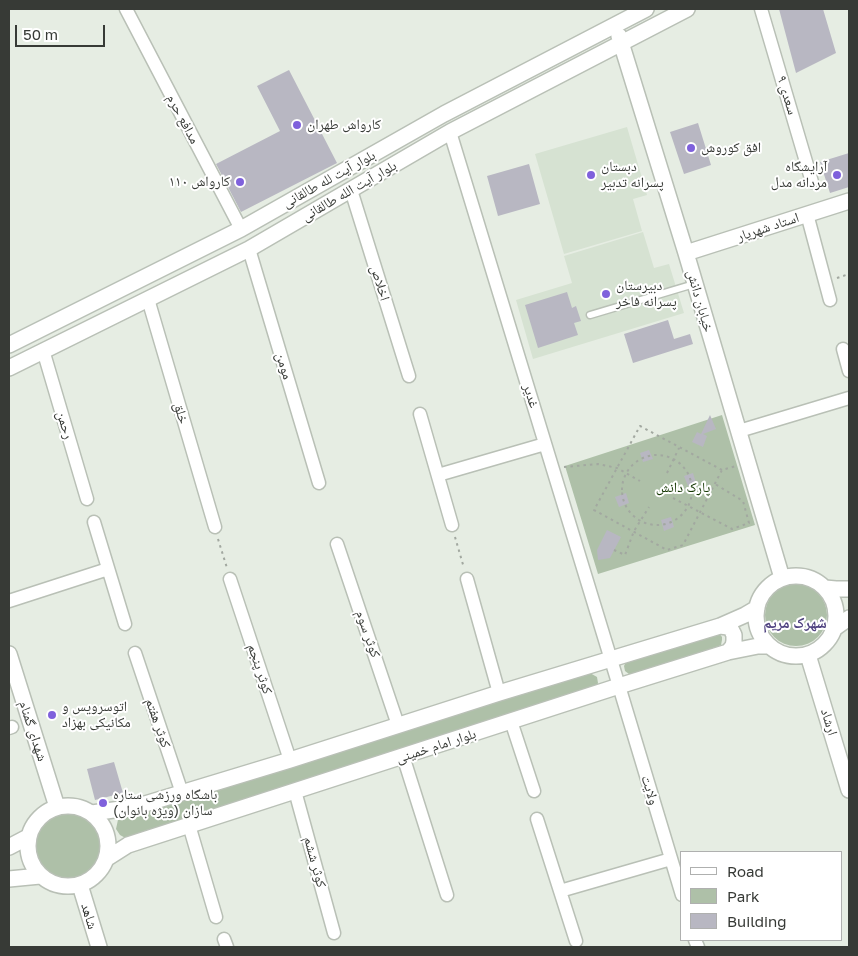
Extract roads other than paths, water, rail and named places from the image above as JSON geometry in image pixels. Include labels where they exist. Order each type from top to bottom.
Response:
[{"type":"street","name":"مدافع حرم","points":[[126,9],[241,229]]},
{"type":"street","name":"بلوار آیت لله طالقانی","points":[[9,345],[241,229],[444,114],[646,9]]},
{"type":"street","name":"بلوار آیت الله طالقانی","points":[[9,368],[249,249],[450,132],[687,9]]},
{"type":"street","name":"سعدی ۹","points":[[761,9],[812,182]]},
{"type":"street","name":"خیابان دانش","points":[[616,25],[782,578]]},
{"type":"street","name":"غدیر","points":[[450,132],[611,659]]},
{"type":"street","name":"اخلاص","points":[[351,190],[409,376]]},
{"type":"street","name":"استاد شهریار","points":[[686,253],[849,201]]},
{"type":"street","points":[[807,214],[830,300]]},
{"type":"street","name":"مومن","points":[[249,249],[319,484]]},
{"type":"street","name":"خلق","points":[[148,299],[215,528]]},
{"type":"street","points":[[843,349],[849,371]]},
{"type":"street","name":"رحمن","points":[[43,350],[87,499]]},
{"type":"street","points":[[739,431],[849,398]]},
{"type":"street","points":[[420,414],[452,525]]},
{"type":"street","points":[[438,475],[545,444]]},
{"type":"street","points":[[94,522],[126,624]]},
{"type":"street","name":"کوثر سوم","points":[[337,544],[398,725]]},
{"type":"street","points":[[9,601],[108,569]]},
{"type":"street","points":[[795,576],[808,577],[825,588],[831,595],[836,616],[835,628],[829,640],[820,649],[808,655],[788,655],[769,646],[758,629],[756,608],[761,595],[770,585],[782,578],[795,576]]},
{"type":"street","name":"کوثر پنجم","points":[[230,579],[290,760]]},
{"type":"street","points":[[467,579],[499,693]]},
{"type":"street","points":[[825,588],[849,589]]},
{"type":"street","points":[[92,813],[136,807],[290,760],[499,693],[720,626],[756,608]]},
{"type":"street","points":[[835,628],[849,618]]},
{"type":"street","points":[[720,626],[728,627],[734,635],[733,646],[728,652]]},
{"type":"street","name":"بلوار امام خمینی","points":[[106,859],[128,845],[619,686],[728,652],[758,646],[769,646]]},
{"type":"street","name":"کوثر هفتم","points":[[135,653],[182,793]]},
{"type":"street","name":"شهدای گمنام","points":[[9,654],[57,807]]},
{"type":"street","name":"ارشاد","points":[[808,655],[849,790]]},
{"type":"street","name":"ولایت","points":[[611,659],[680,889]]},
{"type":"street","points":[[511,722],[534,791]]},
{"type":"street","points":[[403,756],[447,894]]},
{"type":"street","name":"کوثر ششم","points":[[295,791],[334,933]]},
{"type":"street","points":[[69,805],[92,813],[101,822],[107,834],[109,847],[100,871],[80,885],[66,887],[52,884],[40,876],[32,865],[28,851],[28,837],[38,818],[47,811],[69,805]]},
{"type":"street","points":[[537,819],[576,941]]},
{"type":"street","points":[[189,825],[216,917]]},
{"type":"street","points":[[9,847],[28,837]]},
{"type":"street","points":[[560,891],[671,860]]},
{"type":"street","points":[[9,879],[40,876]]},
{"type":"street","name":"شاهد","points":[[80,885],[99,947]]},
{"type":"lane","points":[[590,315],[695,284]]},
{"type":"place","name":"کارواش طهران","points":[[297,125]]},
{"type":"place","name":"افق کوروش","points":[[691,148]]},
{"type":"place","name":"دبستان پسرانه تدبیر","points":[[591,175]]},
{"type":"place","name":"آرایشگاه مردانه مدل","points":[[837,175]]},
{"type":"place","name":"کارواش ۱۱۰","points":[[240,182]]},
{"type":"place","name":"دبیرستان پسرانه فاخر","points":[[606,294]]},
{"type":"place","name":"اتوسرویس و مکانیکی بهزاد","points":[[52,715]]},
{"type":"place","name":"باشگاه ورزشی ستاره سازان (ویژه بانوان)","points":[[103,803]]},
{"type":"district","name":"شهرک مریم","points":[[795,623]]},
{"type":"park label","name":"پارک دانش","points":[[683,488]]}]
